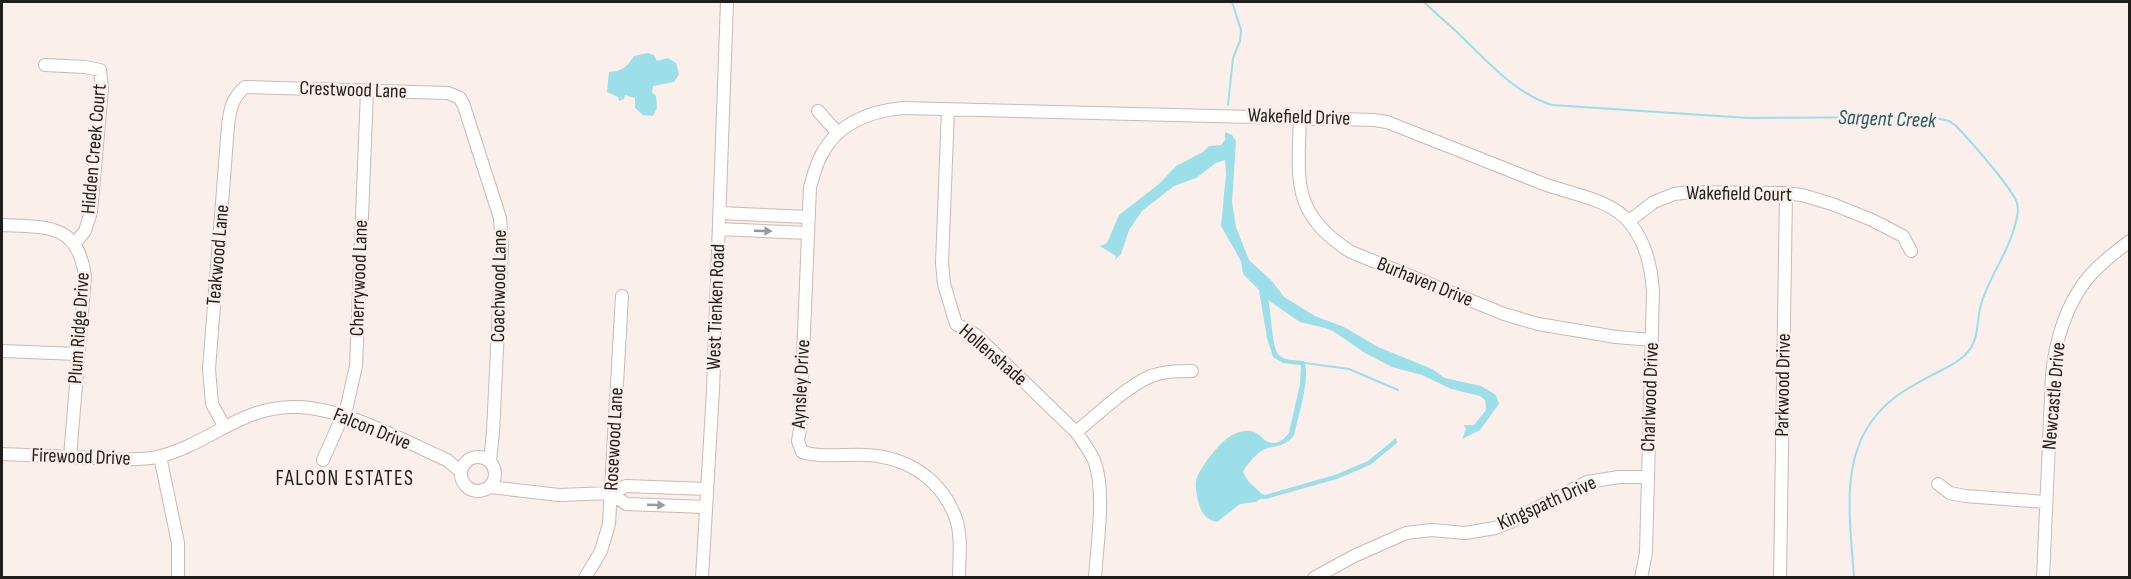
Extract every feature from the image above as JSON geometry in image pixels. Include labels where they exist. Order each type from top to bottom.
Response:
[{"type":"street","name":"West Tienken Road","points":[[702,578],[720,213],[727,2]]},
{"type":"street","name":"Hidden Creek Court","points":[[45,65],[100,70],[102,89],[91,212],[86,231],[75,243]]},
{"type":"street","name":"Crestwood Lane","points":[[245,87],[448,93],[460,98]]},
{"type":"street","name":"Teakwood Lane","points":[[224,426],[212,404],[209,369],[230,109],[235,96],[245,87]]},
{"type":"street","name":"Cherrywood Lane","points":[[323,460],[352,390],[356,366],[367,91]]},
{"type":"street","name":"Coachwood Lane","points":[[460,98],[500,218],[502,246],[493,432],[490,445],[474,462]]},
{"type":"street","name":"Wakefield Drive","points":[[838,133],[866,115],[903,108],[1374,120],[1387,122],[1553,187],[1585,195],[1609,207],[1629,221]]},
{"type":"street","name":"Hollenshade","points":[[948,109],[942,263],[944,284],[956,324],[976,335],[1076,432],[1094,460],[1099,476],[1100,496],[1095,578]]},
{"type":"street","points":[[818,111],[838,133]]},
{"type":"street","name":"Burhaven Drive","points":[[1300,117],[1300,188],[1307,207],[1317,225],[1331,239],[1351,252],[1504,314],[1538,324],[1616,337],[1652,340]]},
{"type":"street","name":"Aynsley Drive","points":[[838,133],[819,159],[810,187],[798,441],[802,452],[813,455],[869,455],[892,459],[922,472],[936,484],[948,501],[957,523],[960,544],[958,578]]},
{"type":"street","name":"Wakefield Court","points":[[1629,221],[1654,202],[1674,194],[1692,192],[1802,195],[1872,220],[1903,236],[1911,251]]},
{"type":"street","name":"Parkwood Drive","points":[[1780,578],[1786,194]]},
{"type":"street","points":[[720,213],[808,217]]},
{"type":"street","name":"Charlwood Drive","points":[[1629,221],[1644,245],[1651,268],[1653,291],[1646,553],[1641,578]]},
{"type":"street","name":"Plum Ridge Drive","points":[[2,225],[51,228],[75,243],[83,260],[85,276],[70,457]]},
{"type":"street","points":[[719,230],[808,233]]},
{"type":"street","name":"Newcastle Drive","points":[[2043,578],[2052,375],[2056,347],[2061,329],[2088,277],[2130,241]]},
{"type":"street","name":"Rosewood Lane","points":[[585,578],[601,551],[608,529],[622,296]]},
{"type":"street","points":[[2,351],[78,354]]},
{"type":"street","points":[[1076,432],[1150,377],[1171,371],[1192,371]]},
{"type":"street","name":"Falcon Drive","points":[[160,456],[201,440],[224,426],[255,413],[284,407],[314,408],[342,415],[447,460],[474,462]]},
{"type":"street","name":"Firewood Drive","points":[[2,454],[126,459],[160,456]]},
{"type":"street","points":[[160,456],[177,543],[178,578]]},
{"type":"street","points":[[474,462],[496,474],[514,489]]},
{"type":"street","name":"Falcon Drive","points":[[474,462],[461,478],[468,488],[479,491],[490,487]]},
{"type":"street","points":[[496,474],[490,487],[559,495],[611,493],[626,486],[706,489]]},
{"type":"street","name":"Kingspath Drive","points":[[1317,577],[1406,533],[1432,530],[1466,533],[1495,528],[1587,482],[1619,477],[1648,477]]},
{"type":"street","points":[[1938,484],[1950,493],[2046,502]]},
{"type":"street","points":[[611,493],[626,504],[706,507]]},
{"type":"water","points":[[648,53],[654,55],[657,61],[668,58],[676,63],[679,74],[674,82],[653,86],[652,92],[656,96],[657,108],[653,116],[643,115],[635,108],[635,98],[625,95],[624,99],[619,101],[618,97],[607,92],[609,72],[624,68],[634,56]]},
{"type":"water","points":[[1225,132],[1232,135],[1236,141],[1232,202],[1236,227],[1249,260],[1272,281],[1284,297],[1315,316],[1344,327],[1378,347],[1432,369],[1445,378],[1481,386],[1496,395],[1499,404],[1480,430],[1462,439],[1466,429],[1464,425],[1474,425],[1486,410],[1485,400],[1480,396],[1451,389],[1422,375],[1392,367],[1365,353],[1333,331],[1300,322],[1268,300],[1277,352],[1285,359],[1304,361],[1305,387],[1294,435],[1285,443],[1261,451],[1247,465],[1243,472],[1248,481],[1265,495],[1335,475],[1368,461],[1396,438],[1397,443],[1370,465],[1337,479],[1256,502],[1240,504],[1217,522],[1205,516],[1199,504],[1196,481],[1205,464],[1220,445],[1237,433],[1251,431],[1271,443],[1281,441],[1289,433],[1300,384],[1301,365],[1283,363],[1273,357],[1267,338],[1259,290],[1243,274],[1241,261],[1221,226],[1226,174],[1225,160],[1216,163],[1196,178],[1174,186],[1142,211],[1129,230],[1121,254],[1115,260],[1116,256],[1100,246],[1107,243],[1119,215],[1159,184],[1176,166],[1203,152],[1209,146],[1221,145],[1225,140]]},
{"type":"waterway","points":[[1228,105],[1233,58],[1240,41],[1241,30],[1232,2]]},
{"type":"waterway","name":"Sargent Creek","points":[[1424,2],[1515,86],[1552,105],[1748,118],[1932,117],[1949,121],[1955,125],[1979,151],[2014,196],[2018,213],[2011,239],[1985,293],[1970,350],[1956,363],[1907,389],[1889,402],[1873,419],[1858,447],[1850,483],[1854,578]]},
{"type":"waterway","points":[[1305,363],[1349,369],[1398,390]]},
{"type":"district","name":"FALCON ESTATES","points":[[345,478]]}]
